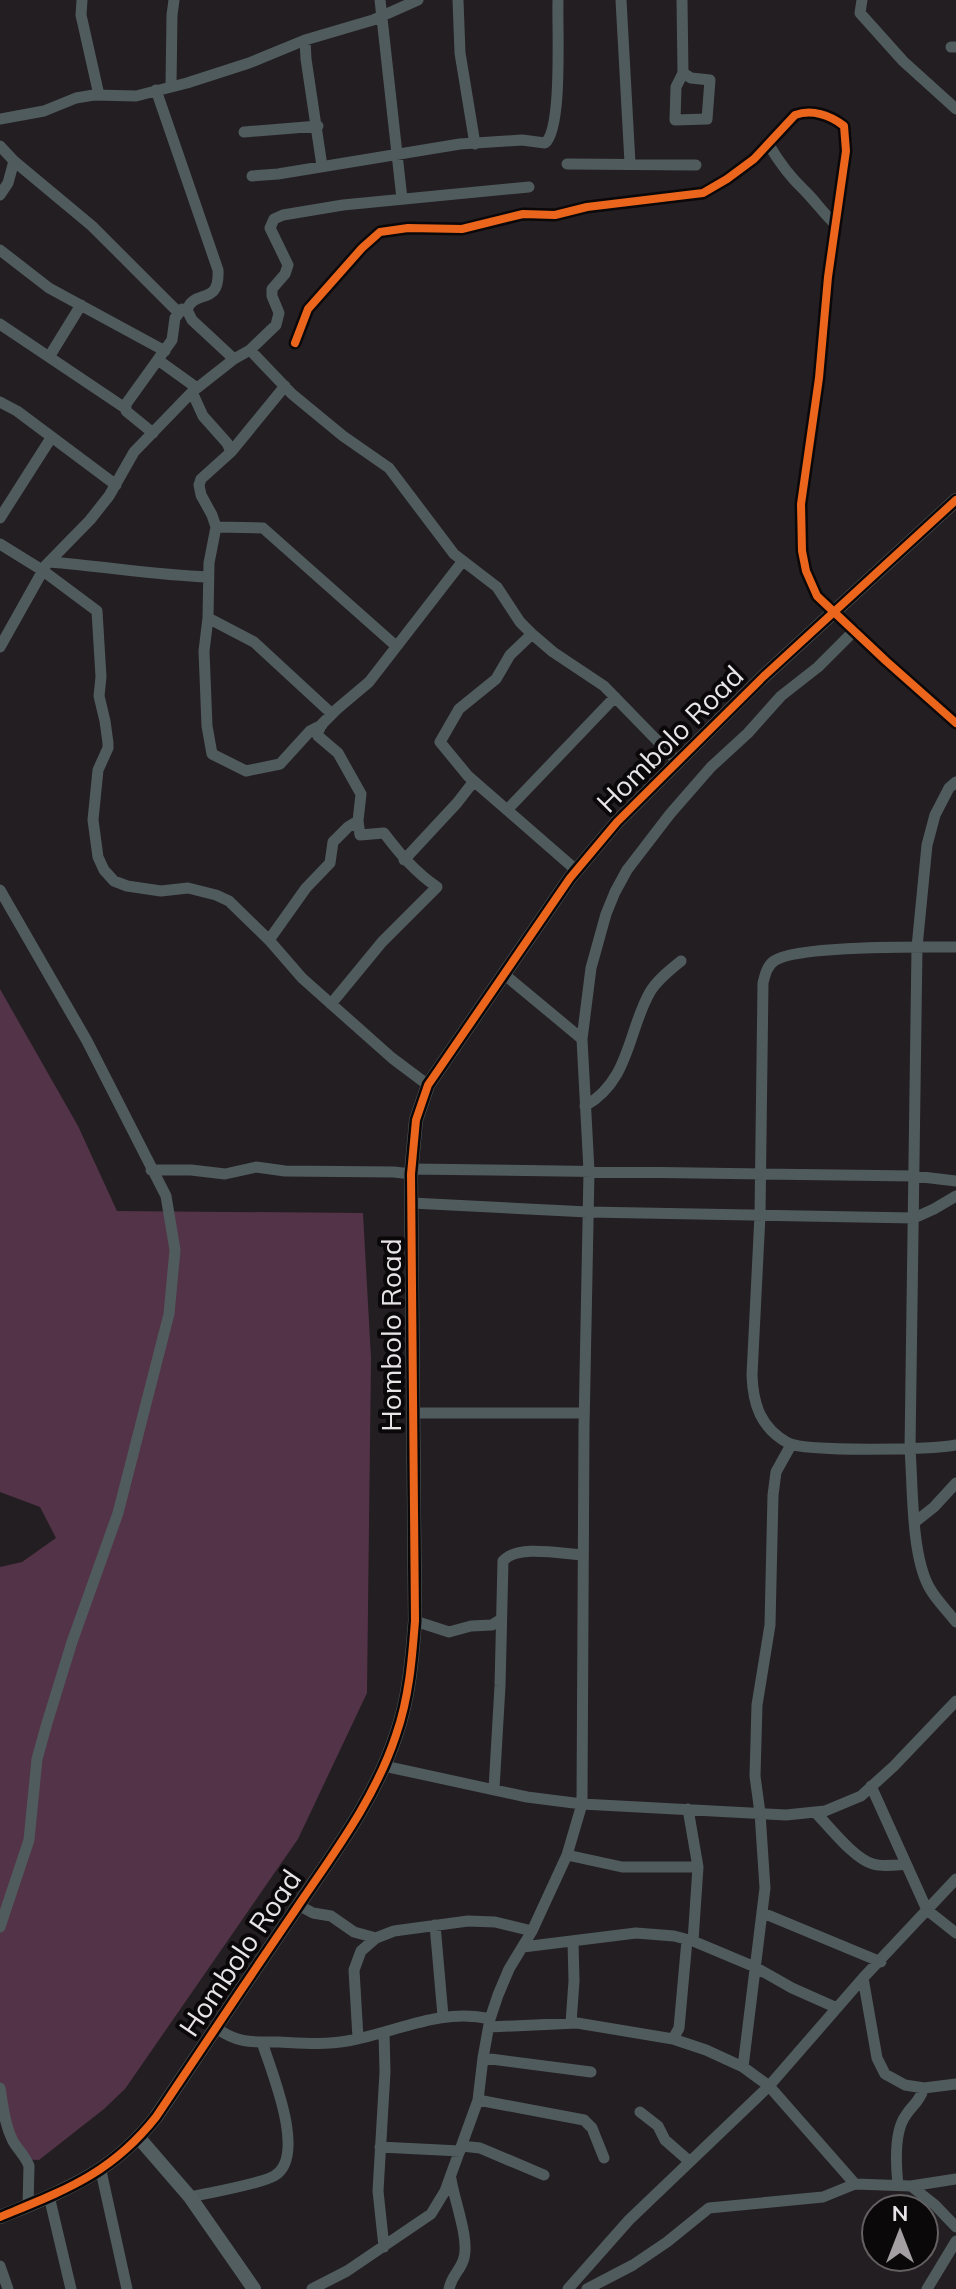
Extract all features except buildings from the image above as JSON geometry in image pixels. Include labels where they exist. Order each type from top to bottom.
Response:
[{"type":"street","points":[[82,0],[81,15],[99,95]]},
{"type":"street","points":[[171,86],[174,0]]},
{"type":"street","points":[[380,0],[402,199]]},
{"type":"street","points":[[0,119],[44,111],[76,98],[136,96],[249,63],[418,0]]},
{"type":"street","points":[[458,0],[460,53],[475,144]]},
{"type":"street","points":[[252,176],[475,144],[522,140],[545,143],[551,139],[558,72],[558,0]]},
{"type":"street","points":[[621,0],[630,163]]},
{"type":"street","points":[[682,0],[683,73],[676,87],[675,120],[707,119],[710,80],[691,78],[683,73]]},
{"type":"street","points":[[862,0],[860,13],[903,61],[956,109]]},
{"type":"street","points":[[305,40],[322,166]]},
{"type":"street","points":[[125,408],[172,340],[178,312],[216,288],[218,270],[156,90]]},
{"type":"street","points":[[295,343],[308,309],[380,232],[408,228],[462,229],[523,214],[555,215],[587,207],[703,193],[727,179],[769,145],[799,113],[826,115],[835,119],[844,126],[846,151],[801,504],[802,551],[806,571],[817,596],[956,723]]},
{"type":"street","points":[[244,132],[318,126]]},
{"type":"street","points":[[769,145],[791,179],[836,225]]},
{"type":"street","points":[[0,146],[92,226],[178,312]]},
{"type":"street","points":[[0,195],[8,183],[14,161]]},
{"type":"street","points":[[567,164],[696,165]]},
{"type":"street","points":[[0,647],[46,566],[90,520],[116,485],[134,452],[195,390],[250,350],[279,319],[272,289],[285,274],[288,265],[270,228],[274,219],[343,205],[529,187]]},
{"type":"street","points":[[0,250],[49,288],[161,356],[195,390],[203,416],[231,452]]},
{"type":"street","points":[[189,304],[187,310],[192,320],[234,359]]},
{"type":"street","points":[[49,357],[81,305]]},
{"type":"street","points":[[0,324],[125,408],[153,433]]},
{"type":"street","points":[[250,350],[285,386],[343,436],[389,468],[427,521],[462,562],[497,587],[520,622],[553,652],[604,686],[678,762]]},
{"type":"street","points":[[285,386],[231,452],[201,479],[199,485],[216,527],[211,545],[204,651],[207,726],[212,754],[246,771],[280,764],[310,731],[322,724]]},
{"type":"street","points":[[1,407],[17,411],[116,485]]},
{"type":"street","points":[[0,518],[51,438]]},
{"type":"street","name":"Hombolo Road","points":[[0,2217],[101,2171],[139,2138],[354,1823],[384,1766],[405,1707],[415,1621],[412,1171],[416,1120],[428,1085],[576,870],[617,822],[764,676],[956,500]]},
{"type":"street","points":[[216,527],[263,528],[396,646]]},
{"type":"street","points":[[0,544],[46,566],[97,611],[101,677],[99,696],[108,748],[98,770],[93,820],[98,857],[104,870],[114,881],[127,886],[161,891],[188,888],[229,901],[302,978],[392,1058],[428,1085]]},
{"type":"street","points":[[331,1004],[382,942],[437,887],[404,860],[384,833],[360,835],[361,794],[338,753],[318,736],[318,730],[369,682],[462,562]]},
{"type":"street","points":[[46,566],[120,568],[160,575],[208,577]]},
{"type":"street","points":[[208,618],[254,642],[332,714]]},
{"type":"street","points":[[312,2289],[347,2271],[431,2214],[451,2179],[463,2136],[478,2100],[490,2023],[509,1969],[532,1931],[567,1855],[582,1804],[585,1280],[589,1171],[582,1039],[595,952],[606,914],[627,870],[711,767],[748,733],[781,696],[818,667],[855,630]]},
{"type":"street","points":[[532,634],[510,655],[496,679],[459,709],[440,742],[474,781],[576,870]]},
{"type":"street","points":[[507,810],[615,697]]},
{"type":"street","points":[[404,860],[474,781]]},
{"type":"street","points":[[956,782],[949,788],[935,815],[927,845],[917,947],[910,1449],[921,1566],[927,1585],[956,1622]]},
{"type":"street","points":[[269,940],[298,897],[330,863],[333,842],[358,821]]},
{"type":"street","points":[[0,890],[87,1041],[166,1196],[175,1250],[169,1314],[118,1513],[47,1723],[37,1759],[29,1840],[0,1927]]},
{"type":"street","points":[[956,947],[815,951],[789,954],[774,960],[769,967],[763,983],[760,1215],[752,1375],[759,1415],[770,1430],[791,1445],[910,1449],[956,1445]]},
{"type":"street","points":[[585,1106],[600,1095],[616,1075],[654,985],[681,961]]},
{"type":"street","points":[[505,975],[582,1039]]},
{"type":"street","points":[[151,1170],[225,1174],[256,1167],[285,1171],[589,1171],[914,1176],[956,1181]]},
{"type":"street","points":[[412,1203],[588,1212],[914,1218],[956,1196]]},
{"type":"street","points":[[414,1413],[584,1413]]},
{"type":"street","points":[[743,2067],[765,1888],[755,1776],[757,1705],[770,1625],[773,1495],[776,1472],[791,1445]]},
{"type":"street","points":[[915,1522],[956,1483]]},
{"type":"street","points":[[494,1789],[503,1561],[512,1553],[532,1551],[583,1555]]},
{"type":"street","points":[[415,1621],[449,1632],[492,1625],[500,1620]]},
{"type":"street","points":[[384,1766],[527,1797],[582,1804],[786,1815],[825,1811],[861,1796],[956,1701]]},
{"type":"street","points":[[871,1786],[927,1910],[956,1933]]},
{"type":"street","points":[[673,2039],[679,2028],[698,1867],[688,1809]]},
{"type":"street","points":[[815,1812],[867,1862],[906,1864]]},
{"type":"street","points":[[567,1855],[622,1867],[698,1867]]},
{"type":"street","points":[[568,2289],[629,2220],[769,2086],[863,1978],[956,1879]]},
{"type":"street","points":[[298,1905],[313,1913],[331,1916],[354,1932],[376,1938]]},
{"type":"street","points":[[763,1913],[881,1962]]},
{"type":"street","points":[[358,2038],[354,1970],[361,1951],[376,1938],[394,1931],[480,1920],[532,1931]]},
{"type":"street","points":[[435,1925],[443,2016]]},
{"type":"street","points":[[523,1947],[636,1933],[664,1934],[690,1940],[755,1967],[837,2008]]},
{"type":"street","points":[[571,2023],[573,1941]]},
{"type":"street","points":[[863,1978],[880,2067],[891,2079],[905,2085],[924,2088],[956,2084]]},
{"type":"street","points":[[216,2028],[229,2038],[245,2043],[335,2043],[443,2016],[469,2015],[490,2023],[571,2023],[673,2039],[743,2067],[769,2086],[855,2184]]},
{"type":"street","points":[[384,2032],[385,2072],[378,2191],[384,2247]]},
{"type":"street","points":[[190,2197],[274,2176],[287,2162],[287,2123],[262,2042]]},
{"type":"street","points":[[483,2058],[591,2072]]},
{"type":"street","points":[[0,2088],[7,2127],[29,2166],[28,2205]]},
{"type":"street","points":[[898,2185],[896,2164],[903,2121],[906,2113],[920,2101],[924,2088]]},
{"type":"street","points":[[478,2100],[584,2120],[595,2133],[604,2158]]},
{"type":"street","points":[[640,2112],[658,2126],[665,2140],[689,2161]]},
{"type":"street","points":[[139,2138],[190,2197],[254,2289]]},
{"type":"street","points":[[380,2147],[480,2148],[544,2175]]},
{"type":"street","points":[[101,2171],[127,2289]]},
{"type":"street","points":[[449,2289],[452,2277],[465,2258],[463,2228],[451,2179]]},
{"type":"street","points":[[587,2289],[656,2250],[709,2208],[823,2197],[855,2184],[911,2186],[956,2179]]},
{"type":"street","points":[[936,2182],[936,2193]]},
{"type":"street","points":[[911,2186],[920,2193]]},
{"type":"street","points":[[49,2196],[71,2289]]},
{"type":"street","points":[[940,2210],[956,2227]]},
{"type":"street","points":[[927,2289],[956,2241]]},
{"type":"street","points":[[0,2266],[8,2289]]},
{"type":"shaded area","points":[[0,989],[78,1126],[117,1211],[363,1213],[371,1358],[367,1693],[298,1839],[125,2089],[39,2160],[20,2159],[0,2118],[0,1567],[22,1562],[56,1538],[40,1507],[0,1492]]},
{"type":"cycle path","points":[[295,343],[308,309],[380,232],[408,228],[462,229],[523,214],[555,215],[587,207],[703,193],[754,159],[795,115],[814,113],[833,119],[844,126],[846,151],[801,504],[802,551],[806,571],[817,596],[956,723]]},
{"type":"cycle path","points":[[0,2217],[66,2189],[104,2167],[139,2137],[156,2117],[338,1847],[365,1804],[387,1759],[407,1693],[415,1621],[411,1174],[416,1120],[428,1085],[570,878],[617,822],[764,676],[956,500]]}]
